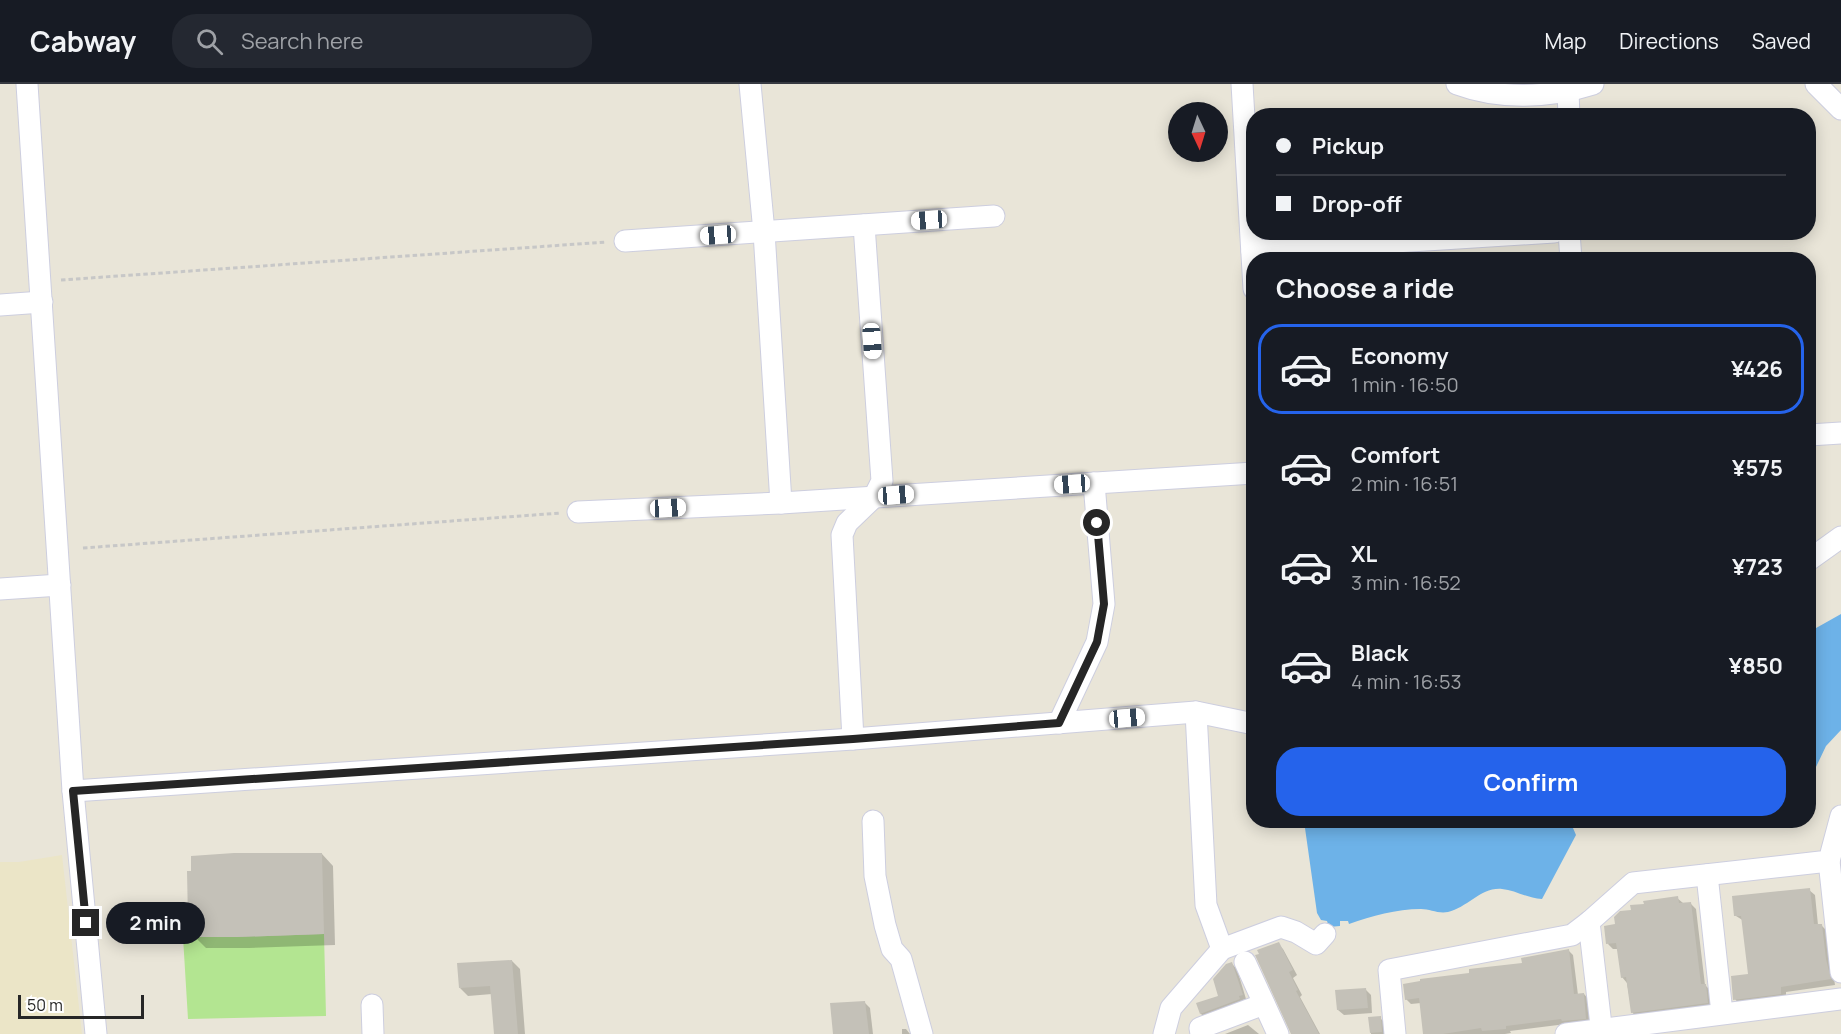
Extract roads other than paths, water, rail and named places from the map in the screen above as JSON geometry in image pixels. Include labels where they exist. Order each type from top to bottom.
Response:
[{"type":"street","points":[[27,84],[73,791],[96,1034]]},
{"type":"street","points":[[750,84],[764,232],[781,502]]},
{"type":"street","points":[[1242,84],[1246,151]]},
{"type":"street","points":[[1457,84],[1477,92],[1525,96],[1568,92],[1593,84]]},
{"type":"street","points":[[1816,84],[1841,109]]},
{"type":"street","points":[[1568,92],[1569,108]]},
{"type":"street","points":[[625,241],[993,216]]},
{"type":"street","points":[[853,739],[842,535],[847,523],[874,496],[882,481],[864,225]]},
{"type":"street","points":[[1251,240],[1252,251],[1427,240]]},
{"type":"street","points":[[0,305],[42,302]]},
{"type":"street","points":[[1816,435],[1840,433]]},
{"type":"street","points":[[578,512],[1246,474]]},
{"type":"street","points":[[1059,723],[1097,642],[1104,604],[1094,483]]},
{"type":"street","points":[[1816,556],[1841,537]]},
{"type":"street","points":[[0,589],[60,585]]},
{"type":"street","points":[[73,791],[853,739],[1196,712],[1246,722]]},
{"type":"street","points":[[1196,712],[1206,905],[1221,949]]},
{"type":"street","points":[[1841,816],[1829,861],[1836,891],[1841,972]]},
{"type":"street","points":[[873,821],[875,876],[885,925],[892,949],[901,959],[922,1034]]},
{"type":"street","points":[[1395,1034],[1389,970],[1572,935],[1632,883],[1829,861]]},
{"type":"street","points":[[1707,875],[1722,1013]]},
{"type":"street","points":[[1589,922],[1601,1031]]},
{"type":"street","points":[[1164,1034],[1171,1008],[1221,949],[1281,927],[1296,932],[1317,944],[1325,934]]},
{"type":"street","points":[[1245,962],[1278,1034]]},
{"type":"street","points":[[1566,1034],[1841,999]]},
{"type":"street","points":[[1201,1034],[1200,1028],[1264,1004]]},
{"type":"street","points":[[372,1005],[373,1034]]},
{"type":"water","points":[[1841,614],[1841,730],[1826,746],[1816,767],[1816,628]]},
{"type":"water","points":[[1305,828],[1573,828],[1576,835],[1542,899],[1494,889],[1448,912],[1421,909],[1402,910],[1349,924],[1348,921],[1340,921],[1340,926],[1329,927],[1327,921],[1321,920],[1317,913]]}]
